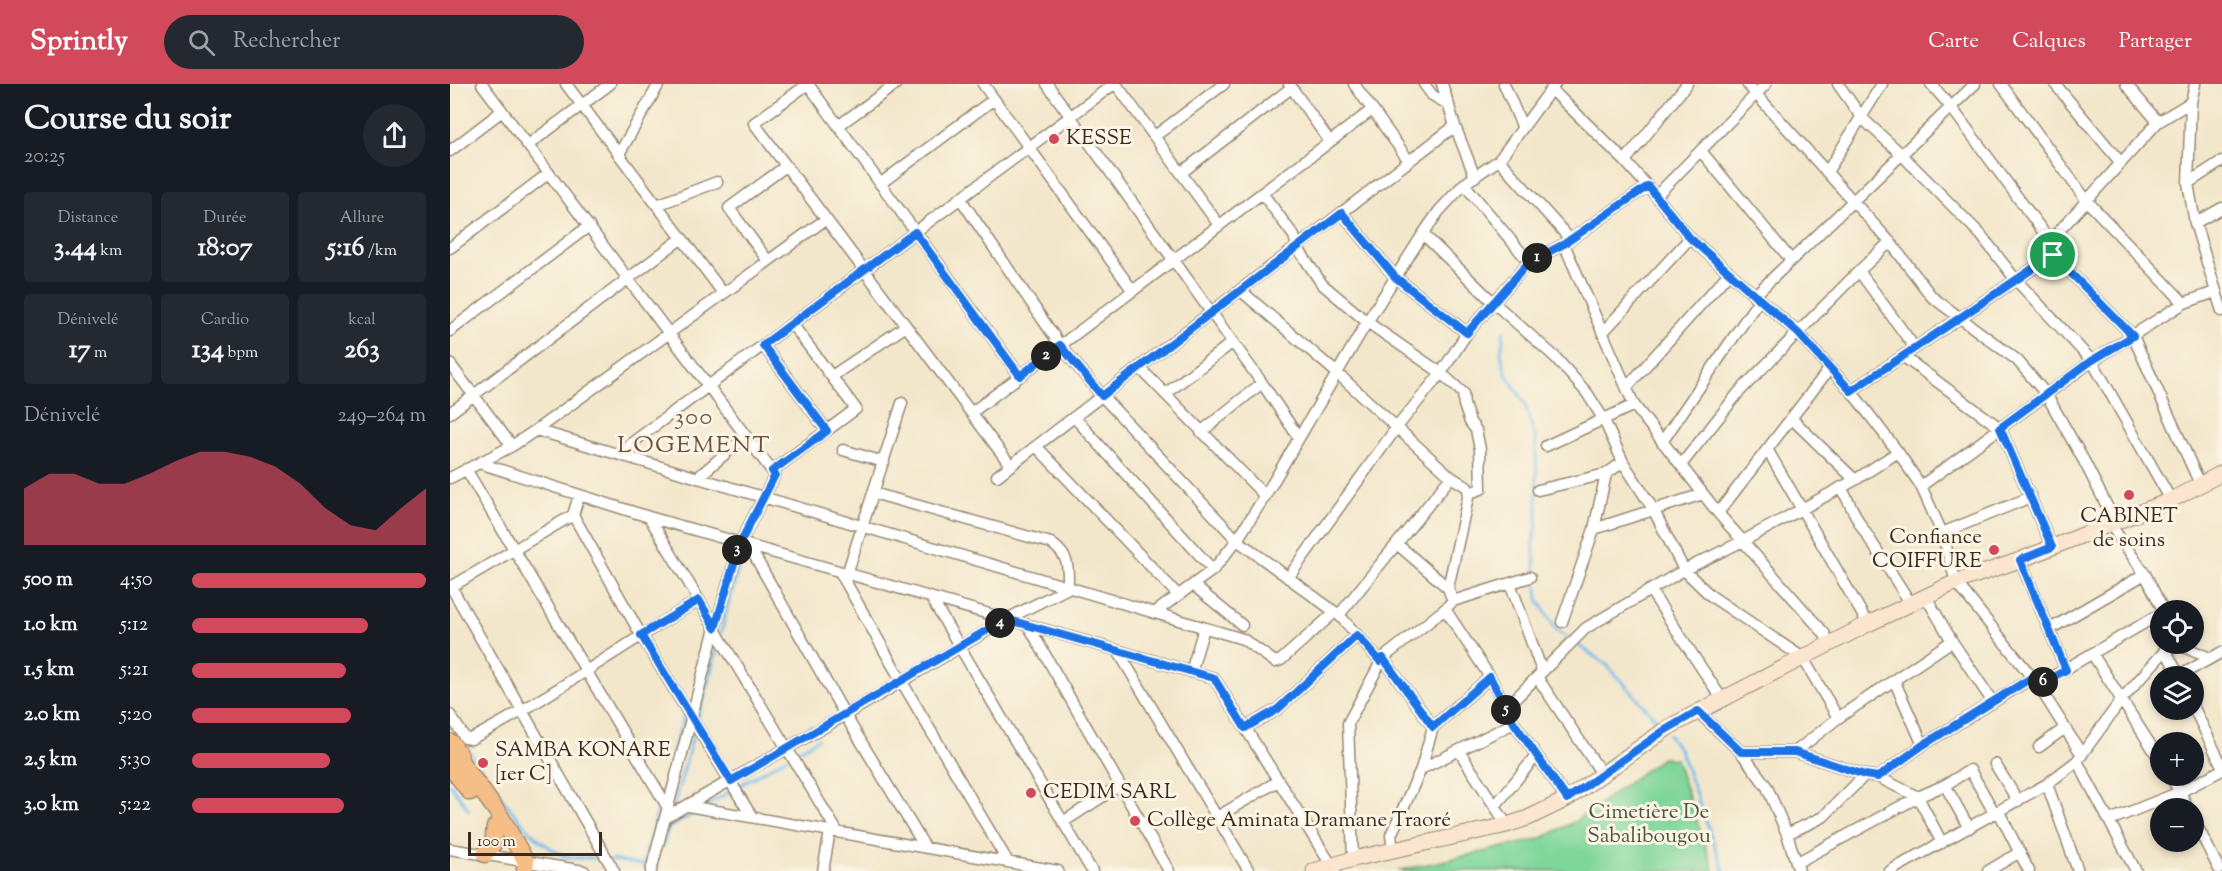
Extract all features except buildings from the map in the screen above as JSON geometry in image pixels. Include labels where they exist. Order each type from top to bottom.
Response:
[{"type":"main road","points":[[1314,871],[1333,868],[1353,859],[1507,825],[1528,818],[1567,799],[1666,729],[1869,624],[1956,582],[2020,560],[2171,500],[2222,473]]},
{"type":"main road","points":[[452,753],[495,826],[524,865]]},
{"type":"main road","points":[[452,753],[501,817],[524,865]]},
{"type":"main road","points":[[485,854],[493,844],[495,826]]},
{"type":"street","points":[[482,84],[775,475],[763,497],[744,544],[715,628],[651,871]]},
{"type":"street","points":[[566,84],[723,293]]},
{"type":"street","points":[[528,146],[610,84]]},
{"type":"street","points":[[1011,466],[754,123],[808,84],[1020,376]]},
{"type":"street","points":[[838,126],[896,84]]},
{"type":"street","points":[[983,84],[1133,291]]},
{"type":"street","points":[[1047,84],[1233,342],[1299,438]]},
{"type":"street","points":[[616,454],[1115,84],[1219,225]]},
{"type":"street","points":[[1155,136],[1224,84]]},
{"type":"street","points":[[1354,84],[1409,161]]},
{"type":"street","points":[[1424,84],[1432,95],[1449,105]]},
{"type":"street","points":[[1442,84],[1475,177]]},
{"type":"street","points":[[1504,84],[1522,126]]},
{"type":"street","points":[[1747,84],[1890,242],[1932,297],[2017,360],[2046,394],[2084,461],[2112,523],[2145,574],[2158,600]]},
{"type":"street","points":[[1656,195],[1766,84]]},
{"type":"street","points":[[1838,84],[1862,118],[1901,154],[1981,236],[2016,280],[2091,361],[2171,500]]},
{"type":"street","points":[[1827,172],[1882,84]]},
{"type":"street","points":[[1931,84],[1951,107],[2050,241],[2053,255],[2133,336],[2200,484]]},
{"type":"street","points":[[1662,442],[1757,298],[1791,260],[1975,84]]},
{"type":"street","points":[[2001,84],[2087,201],[2184,303]]},
{"type":"street","points":[[2055,84],[2121,163]]},
{"type":"street","points":[[2126,84],[2158,122]]},
{"type":"street","points":[[2195,84],[2191,102],[2188,183],[2195,223],[2221,308]]},
{"type":"street","points":[[1625,161],[1685,85]]},
{"type":"street","points":[[619,154],[655,86]]},
{"type":"street","points":[[1181,173],[1290,86],[1330,142]]},
{"type":"street","points":[[1154,613],[1213,570],[1237,540],[1367,322],[1439,211],[1464,184],[1499,160],[1553,87],[1648,186],[1690,238],[1798,333],[1851,391],[1898,452],[1921,486],[1942,533],[1956,582],[2035,682],[2065,728],[2136,871]]},
{"type":"street","points":[[880,184],[994,99]]},
{"type":"street","points":[[2050,241],[2158,122],[2191,102]]},
{"type":"street","points":[[971,413],[1372,110]]},
{"type":"street","points":[[450,151],[502,111]]},
{"type":"street","points":[[997,476],[1455,126]]},
{"type":"street","points":[[1701,151],[1791,260]]},
{"type":"street","points":[[1499,160],[1567,242],[1634,405],[1718,513],[1824,633],[1830,644]]},
{"type":"street","points":[[2188,183],[2222,161]]},
{"type":"street","points":[[768,261],[729,208],[786,166]]},
{"type":"street","points":[[450,248],[549,173]]},
{"type":"street","points":[[657,205],[717,182]]},
{"type":"street","points":[[1464,184],[1529,262]]},
{"type":"street","points":[[1288,578],[1397,428],[1441,373],[1467,333],[1529,262],[1567,242],[1648,186]]},
{"type":"street","points":[[1262,193],[1294,236],[1297,247],[1322,285],[1367,322],[1441,373],[1463,393],[1464,405],[1470,422],[1476,430],[1480,449],[1481,489],[1469,493]]},
{"type":"street","points":[[960,198],[1060,345],[1102,396],[1237,540],[1337,614],[1382,660],[1433,727]]},
{"type":"street","points":[[2195,223],[2222,208]]},
{"type":"street","points":[[1342,213],[1395,277],[1467,333]]},
{"type":"street","points":[[450,478],[512,446],[536,430],[826,219]]},
{"type":"street","points":[[450,331],[589,226]]},
{"type":"street","points":[[1423,234],[1494,303],[1555,357],[1587,393],[1604,420],[1623,462],[1653,509],[1684,570],[1710,596],[1803,658],[1838,718]]},
{"type":"street","points":[[450,413],[682,238]]},
{"type":"street","points":[[1603,332],[1690,238]]},
{"type":"street","points":[[1681,465],[1739,392],[1890,242]]},
{"type":"street","points":[[1851,391],[2053,255]]},
{"type":"street","points":[[1859,271],[1915,348]]},
{"type":"street","points":[[1627,387],[1729,273]]},
{"type":"street","points":[[1240,290],[1337,373],[1451,477],[1467,487],[1469,493],[1448,588],[1449,605],[1514,723],[1567,799]]},
{"type":"street","points":[[1921,486],[2091,361],[2184,303],[2215,292]]},
{"type":"street","points":[[772,471],[856,409],[792,324]]},
{"type":"street","points":[[832,376],[906,326]]},
{"type":"street","points":[[1165,394],[1233,342]]},
{"type":"street","points":[[763,345],[827,431]]},
{"type":"street","points":[[1904,357],[2000,428],[2052,547]]},
{"type":"street","points":[[450,364],[512,446]]},
{"type":"street","points":[[1139,367],[1265,496]]},
{"type":"street","points":[[1718,513],[1830,368]]},
{"type":"street","points":[[1201,432],[1262,383]]},
{"type":"street","points":[[902,403],[862,527],[844,573],[1003,865]]},
{"type":"street","points":[[1546,446],[1634,405]]},
{"type":"street","points":[[1074,417],[1213,570]]},
{"type":"street","points":[[1791,418],[1855,480]]},
{"type":"street","points":[[536,430],[1243,639],[1275,663],[1337,614],[1451,477]]},
{"type":"street","points":[[697,478],[746,436]]},
{"type":"street","points":[[1036,446],[1178,596]]},
{"type":"street","points":[[1767,448],[1869,624]]},
{"type":"street","points":[[843,450],[884,462]]},
{"type":"street","points":[[1505,708],[1586,628],[1684,570],[1743,541],[1855,480],[1898,452]]},
{"type":"street","points":[[1538,490],[1606,474],[1623,462]]},
{"type":"street","points":[[479,463],[579,496],[1214,678],[1333,868]]},
{"type":"street","points":[[466,469],[587,671],[667,813]]},
{"type":"street","points":[[1562,622],[1594,529],[1606,474]]},
{"type":"street","points":[[1841,487],[1860,524],[1911,604]]},
{"type":"street","points":[[873,493],[1052,543],[1068,561],[1068,588]]},
{"type":"street","points":[[1594,529],[1703,494]]},
{"type":"street","points":[[579,496],[573,515],[451,590],[614,871]]},
{"type":"street","points":[[1942,533],[2031,497]]},
{"type":"street","points":[[573,515],[641,635],[752,817]]},
{"type":"street","points":[[650,516],[788,749],[833,831],[823,871]]},
{"type":"street","points":[[744,544],[925,847]]},
{"type":"street","points":[[1397,544],[1448,588]]},
{"type":"street","points":[[2020,560],[2066,670]]},
{"type":"street","points":[[2050,629],[2145,574]]},
{"type":"street","points":[[1353,859],[1348,723],[1382,660],[1449,605],[1530,577]]},
{"type":"street","points":[[1510,583],[1539,674],[1602,774]]},
{"type":"street","points":[[1193,585],[1242,625]]},
{"type":"street","points":[[667,813],[687,806],[788,749],[1006,619],[1068,588]]},
{"type":"street","points":[[1650,590],[1722,699]]},
{"type":"street","points":[[1926,597],[1992,701]]},
{"type":"street","points":[[931,598],[1092,871]]},
{"type":"street","points":[[450,715],[465,738],[471,740],[587,671],[699,600]]},
{"type":"street","points":[[1878,777],[1992,701],[2066,670],[2150,620]]},
{"type":"street","points":[[1028,625],[1169,871]]},
{"type":"street","points":[[1191,672],[1204,628]]},
{"type":"street","points":[[1245,728],[1278,709],[1357,635]]},
{"type":"street","points":[[1795,752],[1838,718],[1952,641]]},
{"type":"street","points":[[1118,651],[1249,871]]},
{"type":"street","points":[[2196,666],[2222,652]]},
{"type":"street","points":[[1890,871],[2047,784],[2079,758],[2122,699],[2161,654]]},
{"type":"street","points":[[2201,654],[2210,658]]},
{"type":"street","points":[[2093,655],[2150,744]]},
{"type":"street","points":[[1394,851],[1391,835],[1421,769],[1433,727],[1490,677]]},
{"type":"street","points":[[1894,680],[1923,745]]},
{"type":"street","points":[[1698,711],[1741,752],[1767,787],[1798,867],[1918,797],[1970,770],[2020,852],[2029,871]]},
{"type":"street","points":[[2110,820],[2180,792],[2222,768],[2200,720]]},
{"type":"street","points":[[1421,769],[1514,723]]},
{"type":"street","points":[[2039,747],[2065,728]]},
{"type":"street","points":[[1459,751],[1507,825]]},
{"type":"street","points":[[1741,752],[1795,752],[1865,775],[1878,777],[1918,797],[1942,843]]},
{"type":"street","points":[[1495,806],[1536,756]]},
{"type":"street","points":[[1995,764],[2018,801]]},
{"type":"street","points":[[1787,834],[1823,817],[1865,775]]},
{"type":"street","points":[[1217,817],[1278,781]]},
{"type":"street","points":[[2047,784],[2078,871]]},
{"type":"street","points":[[1945,785],[1969,828]]},
{"type":"street","points":[[1063,822],[1119,786]]},
{"type":"street","points":[[2176,786],[2183,798]]},
{"type":"street","points":[[687,806],[925,847],[1003,865],[1058,871]]},
{"type":"street","points":[[2204,840],[2219,869]]},
{"type":"street","points":[[450,849],[485,854],[524,865],[584,871]]},
{"type":"street","points":[[1988,871],[2020,852]]},
{"type":"green space","name":"Cimetière De Sabalibougou","points":[[1662,758],[1676,759],[1714,871],[1398,871],[1540,839],[1574,822]]},
{"type":"waterway","points":[[1504,331],[1501,353],[1506,374],[1524,402],[1536,440],[1537,486]]},
{"type":"waterway","points":[[1537,493],[1537,525],[1533,542],[1538,599],[1556,630],[1607,665],[1662,726]]},
{"type":"waterway","points":[[721,632],[742,556]]},
{"type":"waterway","points":[[697,722],[719,642]]},
{"type":"waterway","points":[[664,683],[669,691]]},
{"type":"waterway","points":[[663,792],[684,714]]},
{"type":"waterway","points":[[1600,767],[1658,721]]},
{"type":"waterway","points":[[787,741],[811,726]]},
{"type":"waterway","points":[[673,809],[695,728]]},
{"type":"waterway","points":[[1668,734],[1680,751],[1724,871]]},
{"type":"waterway","points":[[794,753],[818,739]]},
{"type":"waterway","points":[[463,742],[508,806],[535,836],[565,856],[602,858]]},
{"type":"waterway","points":[[730,775],[781,744]]},
{"type":"waterway","points":[[737,787],[788,757]]},
{"type":"waterway","points":[[450,784],[469,810]]},
{"type":"waterway","points":[[706,806],[731,791]]},
{"type":"waterway","points":[[612,860],[643,865],[660,801]]},
{"type":"waterway","points":[[668,829],[698,811]]},
{"type":"waterway","points":[[663,847],[671,818]]},
{"type":"place","name":"KESSE","points":[[1054,139]]},
{"type":"place","name":"CABINET de soins","points":[[2129,495]]},
{"type":"place","name":"Confiance COIFFURE","points":[[1994,550]]},
{"type":"place","name":"SAMBA KONARE [1er C]","points":[[483,763]]},
{"type":"place","name":"CEDIM SARL","points":[[1031,793]]},
{"type":"place","name":"Collège Aminata Dramane Traoré","points":[[1135,821]]},
{"type":"district","name":"300 LOGEMENT","points":[[694,432]]},
{"type":"route","points":[[1648,186],[1690,238],[1798,333],[1851,391],[2053,255],[2133,336],[2091,361],[2000,428],[2052,547],[2020,560],[2066,670],[2038,685],[2031,678],[1923,745],[1878,777],[1865,775],[1795,752],[1741,752],[1698,711],[1669,727],[1567,799],[1514,723],[1490,677],[1433,727],[1383,658],[1380,661],[1357,635],[1278,709],[1245,728],[1214,678],[1006,619],[731,781],[641,635],[699,600],[715,628],[740,543],[775,475],[772,471],[827,431],[763,345],[915,232],[1020,376],[1060,345],[1102,396],[1342,213],[1395,277],[1467,333],[1529,262],[1564,244],[1648,186]]}]
